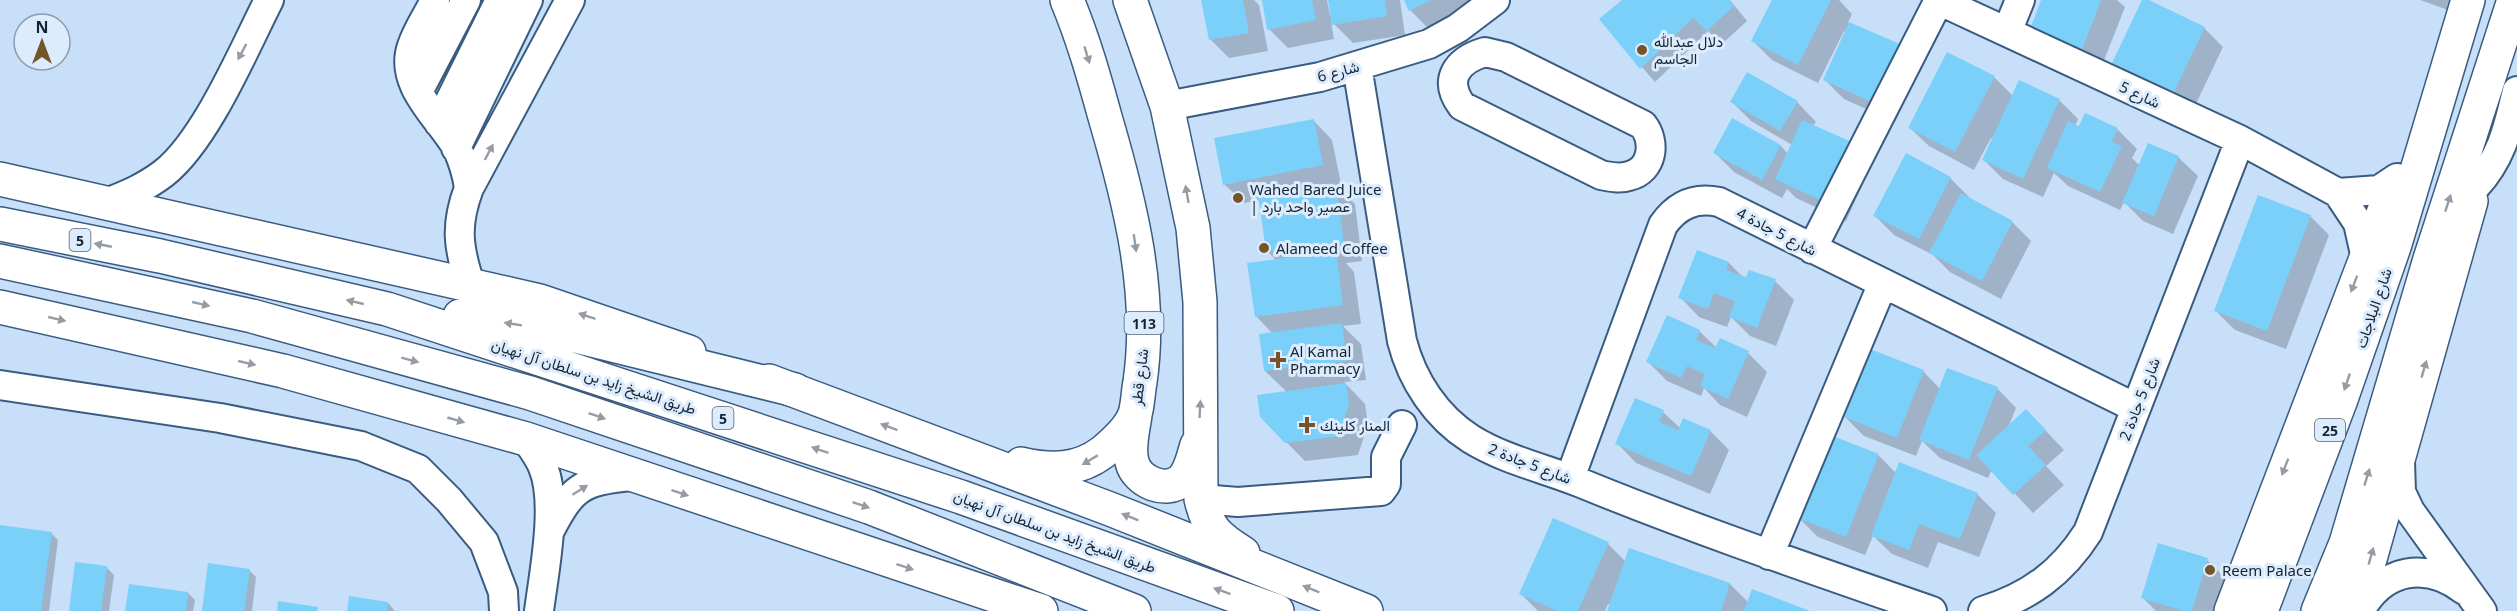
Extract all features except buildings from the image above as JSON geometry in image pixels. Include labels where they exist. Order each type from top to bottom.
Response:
[{"type":"main road","name":"شارع قطر","points":[[919,438],[1032,466],[1059,469],[1081,466],[1096,457],[1117,441],[1135,415],[1144,356],[1143,308],[1135,237],[1119,164],[1080,32],[1067,0]]},
{"type":"main road","points":[[1130,0],[1167,106],[1193,228],[1200,302],[1201,499],[1206,519],[1214,532],[1280,577]]},
{"type":"main road","points":[[2350,611],[2368,566],[2475,187],[2514,0]]},
{"type":"main road","points":[[2318,611],[2346,543],[2430,259],[2514,0]]},
{"type":"main road","points":[[2231,611],[2379,251],[2397,178],[2465,8]]},
{"type":"main road","name":"شارع البلاجات","points":[[2261,611],[2340,402],[2379,251],[2465,8]]},
{"type":"main road","points":[[0,179],[540,301],[795,390],[1366,611]]},
{"type":"main road","name":"طريق الشيخ زايد بن سلطان آل نهيان","points":[[0,224],[160,256],[387,309],[939,490],[1277,611]]},
{"type":"main road","points":[[0,261],[252,316],[530,393],[869,507],[1134,611]]},
{"type":"main road","points":[[0,307],[283,371],[526,439],[631,476],[1041,611]]},
{"type":"main road","points":[[387,309],[476,318],[547,329],[795,390]]},
{"type":"main road","points":[[1135,415],[1130,449],[1132,465],[1141,477],[1151,484],[1173,485],[1182,480],[1188,472],[1199,441]]},
{"type":"street","points":[[106,203],[146,185],[164,173],[188,149],[207,119],[269,0]]},
{"type":"street","points":[[435,0],[411,47],[412,76],[418,92],[456,148],[469,188]]},
{"type":"street","points":[[418,92],[466,0]]},
{"type":"street","points":[[439,123],[500,0]]},
{"type":"street","points":[[456,148],[528,0]]},
{"type":"street","points":[[470,284],[458,232],[460,213],[469,188],[570,0]]},
{"type":"street","name":"شارع 6","points":[[1167,106],[1320,77],[1429,44],[1458,28],[1495,0]]},
{"type":"street","points":[[1812,249],[1938,0]]},
{"type":"street","name":"شارع 5","points":[[1938,0],[2240,140],[2338,194],[2379,251]]},
{"type":"street","points":[[2007,32],[2020,0]]},
{"type":"street","points":[[1458,28],[1463,63],[1453,83],[1455,97],[1462,106],[1601,175],[1616,178],[1631,176],[1640,170],[1651,154],[1652,142],[1643,125],[1506,57],[1485,52],[1463,63]]},
{"type":"street","points":[[1429,44],[1463,63]]},
{"type":"street","name":"شارع 5 جادة 2","points":[[1357,66],[1402,341],[1417,381],[1440,413],[1470,438],[1493,451],[1570,478],[1687,526],[1932,611]]},
{"type":"street","points":[[2475,187],[2502,150],[2517,91]]},
{"type":"street","name":"شارع 5 جادة 2","points":[[1983,611],[2017,599],[2034,590],[2064,564],[2088,532],[2240,140]]},
{"type":"street","points":[[2338,194],[2379,190],[2397,178]]},
{"type":"street","name":"شارع 5 جادة 4","points":[[1570,478],[1663,225],[1675,211],[1700,200],[1719,202],[2136,408]]},
{"type":"street","points":[[1769,555],[1883,283]]},
{"type":"street","points":[[0,385],[220,418],[361,446],[418,469],[449,500],[484,542],[503,592],[504,611]]},
{"type":"street","points":[[1201,499],[1238,502],[1371,494],[1381,491],[1386,484],[1386,457],[1402,425]]},
{"type":"street","points":[[526,439],[543,467],[547,480],[549,532],[539,611]]},
{"type":"street","points":[[2403,444],[2399,471],[2400,492],[2410,511],[2475,602]]},
{"type":"street","points":[[549,532],[571,495],[582,487],[599,480],[631,476]]},
{"type":"street","points":[[2360,611],[2367,597],[2392,577],[2428,571],[2451,580],[2475,602]]},
{"type":"place","name":"دلال عبدالله الجاسم","points":[[1642,50]]},
{"type":"place","name":"Wahed Bared Juice | عصير واحد بارد","points":[[1238,198]]},
{"type":"place","name":"Alameed Coffee","points":[[1264,248]]},
{"type":"place","name":"Al Kamal Pharmacy","points":[[1278,360]]},
{"type":"place","name":"المنار كلينك","points":[[1307,425]]},
{"type":"place","name":"Reem Palace","points":[[2210,570]]}]
